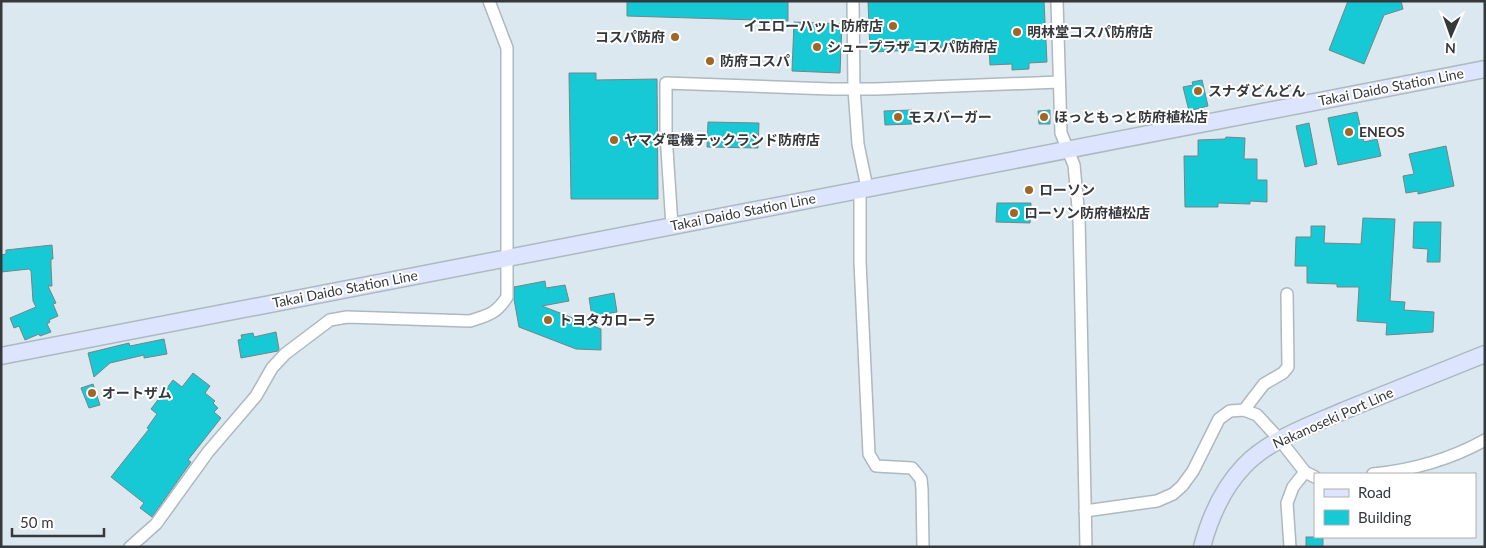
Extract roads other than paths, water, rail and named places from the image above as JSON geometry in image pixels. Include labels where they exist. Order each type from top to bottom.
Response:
[{"type":"main road","name":"Takai Daido Station Line","points":[[1,356],[1485,69]]},
{"type":"main road","name":"Nakanoseki Port Line","points":[[1202,547],[1213,511],[1225,490],[1244,466],[1260,452],[1280,440],[1407,384],[1485,354]]},
{"type":"street","points":[[130,547],[156,524],[208,452],[256,396],[272,368],[285,354],[330,320],[347,317],[458,322],[470,321],[488,315],[500,308],[506,297],[507,48],[489,1]]},
{"type":"street","points":[[853,1],[854,89],[864,189],[860,262],[870,454],[876,466],[912,468],[921,479],[923,547]]},
{"type":"street","points":[[1057,1],[1061,133],[1074,166],[1078,218],[1086,547]]},
{"type":"street","points":[[672,226],[666,134],[666,83],[854,89],[1059,82]]},
{"type":"street","points":[[1244,410],[1264,384],[1283,373],[1288,367],[1287,294]]},
{"type":"street","points":[[1085,510],[1157,501],[1173,494],[1182,486],[1192,471],[1219,419],[1230,412],[1244,410],[1257,415],[1310,474],[1293,487],[1287,503],[1290,547]]},
{"type":"street","points":[[1382,473],[1400,471],[1452,456],[1485,440]]},
{"type":"place","name":"イエローハット防府店","points":[[893,26]]},
{"type":"place","name":"明林堂コスパ防府店","points":[[1017,32]]},
{"type":"place","name":"コスパ防府","points":[[675,37]]},
{"type":"place","name":"シュープラザ コスパ防府店","points":[[817,47]]},
{"type":"place","name":"防府コスパ","points":[[710,61]]},
{"type":"place","name":"スナダどんどん","points":[[1198,91]]},
{"type":"place","name":"モスバーガー","points":[[898,117]]},
{"type":"place","name":"ほっともっと防府植松店","points":[[1044,117]]},
{"type":"place","name":"ENEOS","points":[[1349,132]]},
{"type":"place","name":"ヤマダ電機テックランド防府店","points":[[614,140]]},
{"type":"place","name":"ローソン","points":[[1029,190]]},
{"type":"place","name":"ローソン防府植松店","points":[[1014,213]]},
{"type":"place","name":"トヨタカローラ","points":[[548,320]]},
{"type":"place","name":"オートザム","points":[[92,393]]}]
